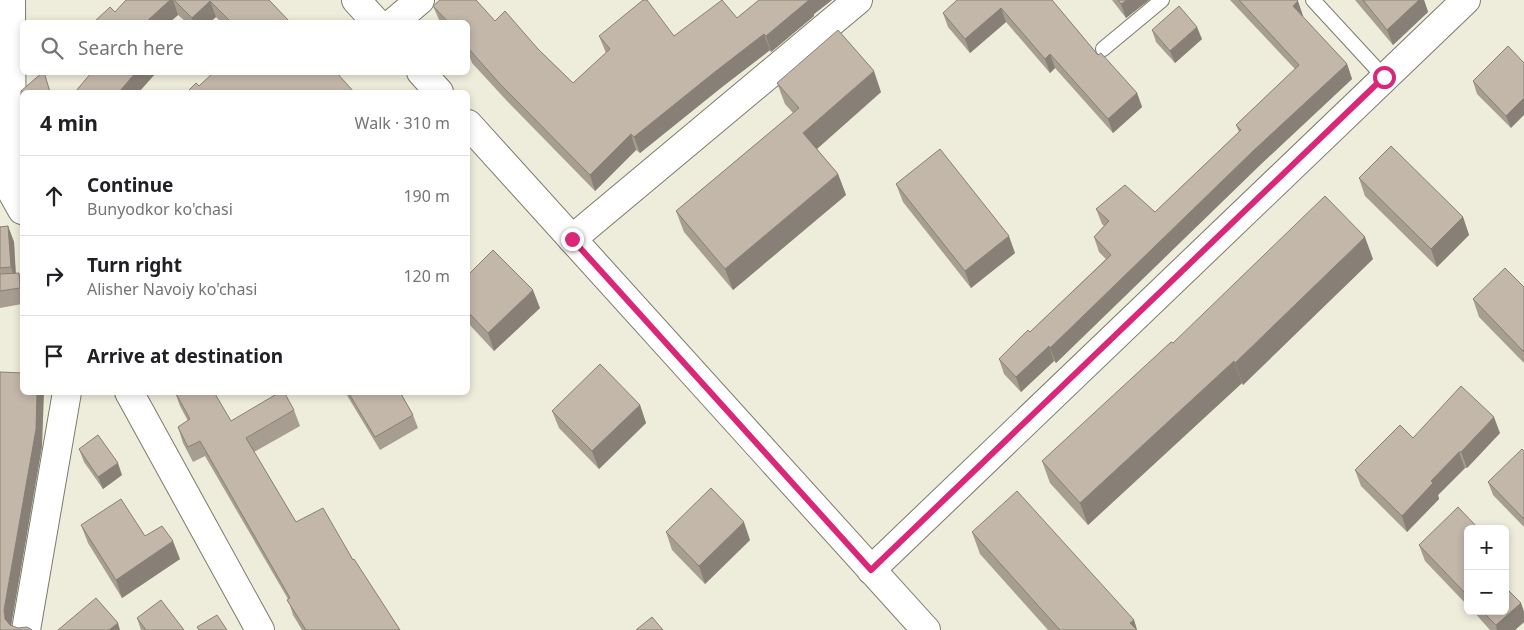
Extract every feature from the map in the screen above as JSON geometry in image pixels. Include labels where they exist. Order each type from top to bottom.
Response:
[{"type":"street","points":[[11,0],[12,192],[20,206]]},
{"type":"street","points":[[356,0],[374,20]]},
{"type":"street","points":[[396,20],[420,0]]},
{"type":"street","points":[[572,239],[858,0]]},
{"type":"street","points":[[871,570],[1466,0]]},
{"type":"street","points":[[424,75],[437,90]]},
{"type":"street","points":[[470,126],[926,630]]},
{"type":"street","points":[[26,630],[66,395]]},
{"type":"street","points":[[131,395],[260,630]]},
{"type":"lane","points":[[1103,49],[1162,0]]},
{"type":"lane","points":[[1313,0],[1384,77]]},
{"type":"building","points":[[126,0],[170,0],[148,20],[96,20],[110,7],[115,12]]},
{"type":"building","points":[[174,0],[269,0],[288,20],[229,20],[210,1],[192,18]]},
{"type":"building","points":[[440,0],[476,0],[495,21],[505,11],[538,49],[573,83],[610,49],[599,36],[643,0],[647,0],[674,36],[722,0],[737,18],[759,0],[809,0],[766,36],[764,34],[634,137],[631,134],[590,175],[501,85],[470,50],[470,20],[446,20],[433,6]]},
{"type":"building","points":[[957,0],[1052,0],[1098,55],[1101,53],[1137,93],[1108,119],[1050,54],[1045,59],[1001,8],[965,39],[943,13]]},
{"type":"building","points":[[1118,0],[1127,0],[1121,4]]},
{"type":"building","points":[[1239,0],[1297,0],[1293,6],[1347,64],[1253,151],[1050,348],[1049,346],[1016,377],[999,359],[1028,330],[1030,332],[1111,255],[1094,237],[1109,221],[1096,209],[1125,185],[1155,212],[1241,130],[1236,125],[1299,65]]},
{"type":"building","points":[[1363,0],[1419,0],[1387,30]]},
{"type":"building","points":[[1179,6],[1197,27],[1170,51],[1152,30]]},
{"type":"building","points":[[838,30],[874,71],[803,133],[838,174],[725,269],[676,211],[799,108],[777,83]]},
{"type":"building","points":[[1508,46],[1524,63],[1524,98],[1506,116],[1473,81]]},
{"type":"building","points":[[40,75],[45,75],[49,90],[22,90]]},
{"type":"building","points":[[89,75],[133,75],[121,90],[77,90]]},
{"type":"building","points":[[211,75],[339,75],[352,90],[189,90],[196,83],[199,86]]},
{"type":"building","points":[[1391,146],[1463,217],[1431,249],[1359,178]]},
{"type":"building","points":[[940,149],[1009,236],[965,271],[896,184]]},
{"type":"building","points":[[1325,196],[1365,237],[1235,363],[1234,361],[1080,503],[1042,461],[1171,342],[1173,343]]},
{"type":"building","points":[[8,226],[11,267],[0,268],[0,227]]},
{"type":"building","points":[[493,250],[533,290],[488,333],[470,314],[470,273]]},
{"type":"building","points":[[1505,268],[1524,287],[1524,352],[1473,299]]},
{"type":"building","points":[[19,273],[20,288],[0,291],[0,274]]},
{"type":"building","points":[[600,364],[640,405],[592,451],[552,411]]},
{"type":"building","points":[[0,372],[20,373],[20,395],[37,395],[36,429],[4,610],[5,619],[10,625],[18,628],[27,627],[32,630],[0,630]]},
{"type":"building","points":[[1461,386],[1494,417],[1431,481],[1433,483],[1402,516],[1355,470],[1400,425],[1413,438]]},
{"type":"building","points":[[177,395],[216,395],[231,421],[275,395],[286,395],[294,410],[246,438],[296,522],[323,508],[353,560],[400,630],[306,630],[287,600],[290,598],[200,441],[188,447],[178,427],[190,419]]},
{"type":"building","points":[[350,395],[402,395],[413,415],[375,437]]},
{"type":"building","points":[[98,435],[118,463],[98,477],[79,449]]},
{"type":"building","points":[[1522,449],[1524,451],[1524,519],[1488,482]]},
{"type":"building","points":[[711,488],[744,522],[699,566],[666,532]]},
{"type":"building","points":[[1017,491],[1134,620],[1130,623],[1137,630],[1060,630],[972,532]]},
{"type":"building","points":[[121,499],[145,536],[162,526],[173,541],[116,580],[81,525]]},
{"type":"building","points":[[1458,507],[1475,525],[1464,525],[1464,592],[1419,545]]},
{"type":"building","points":[[1509,591],[1521,603],[1509,614]]},
{"type":"building","points":[[96,598],[118,623],[109,630],[58,630]]},
{"type":"building","points":[[161,600],[184,630],[146,630],[137,618]]},
{"type":"building","points":[[217,615],[227,630],[199,630],[197,627]]},
{"type":"building","points":[[1486,615],[1507,615],[1496,625]]},
{"type":"building","points":[[652,617],[663,630],[636,630]]},
{"type":"route","points":[[572,239],[871,570],[1384,77]]}]
